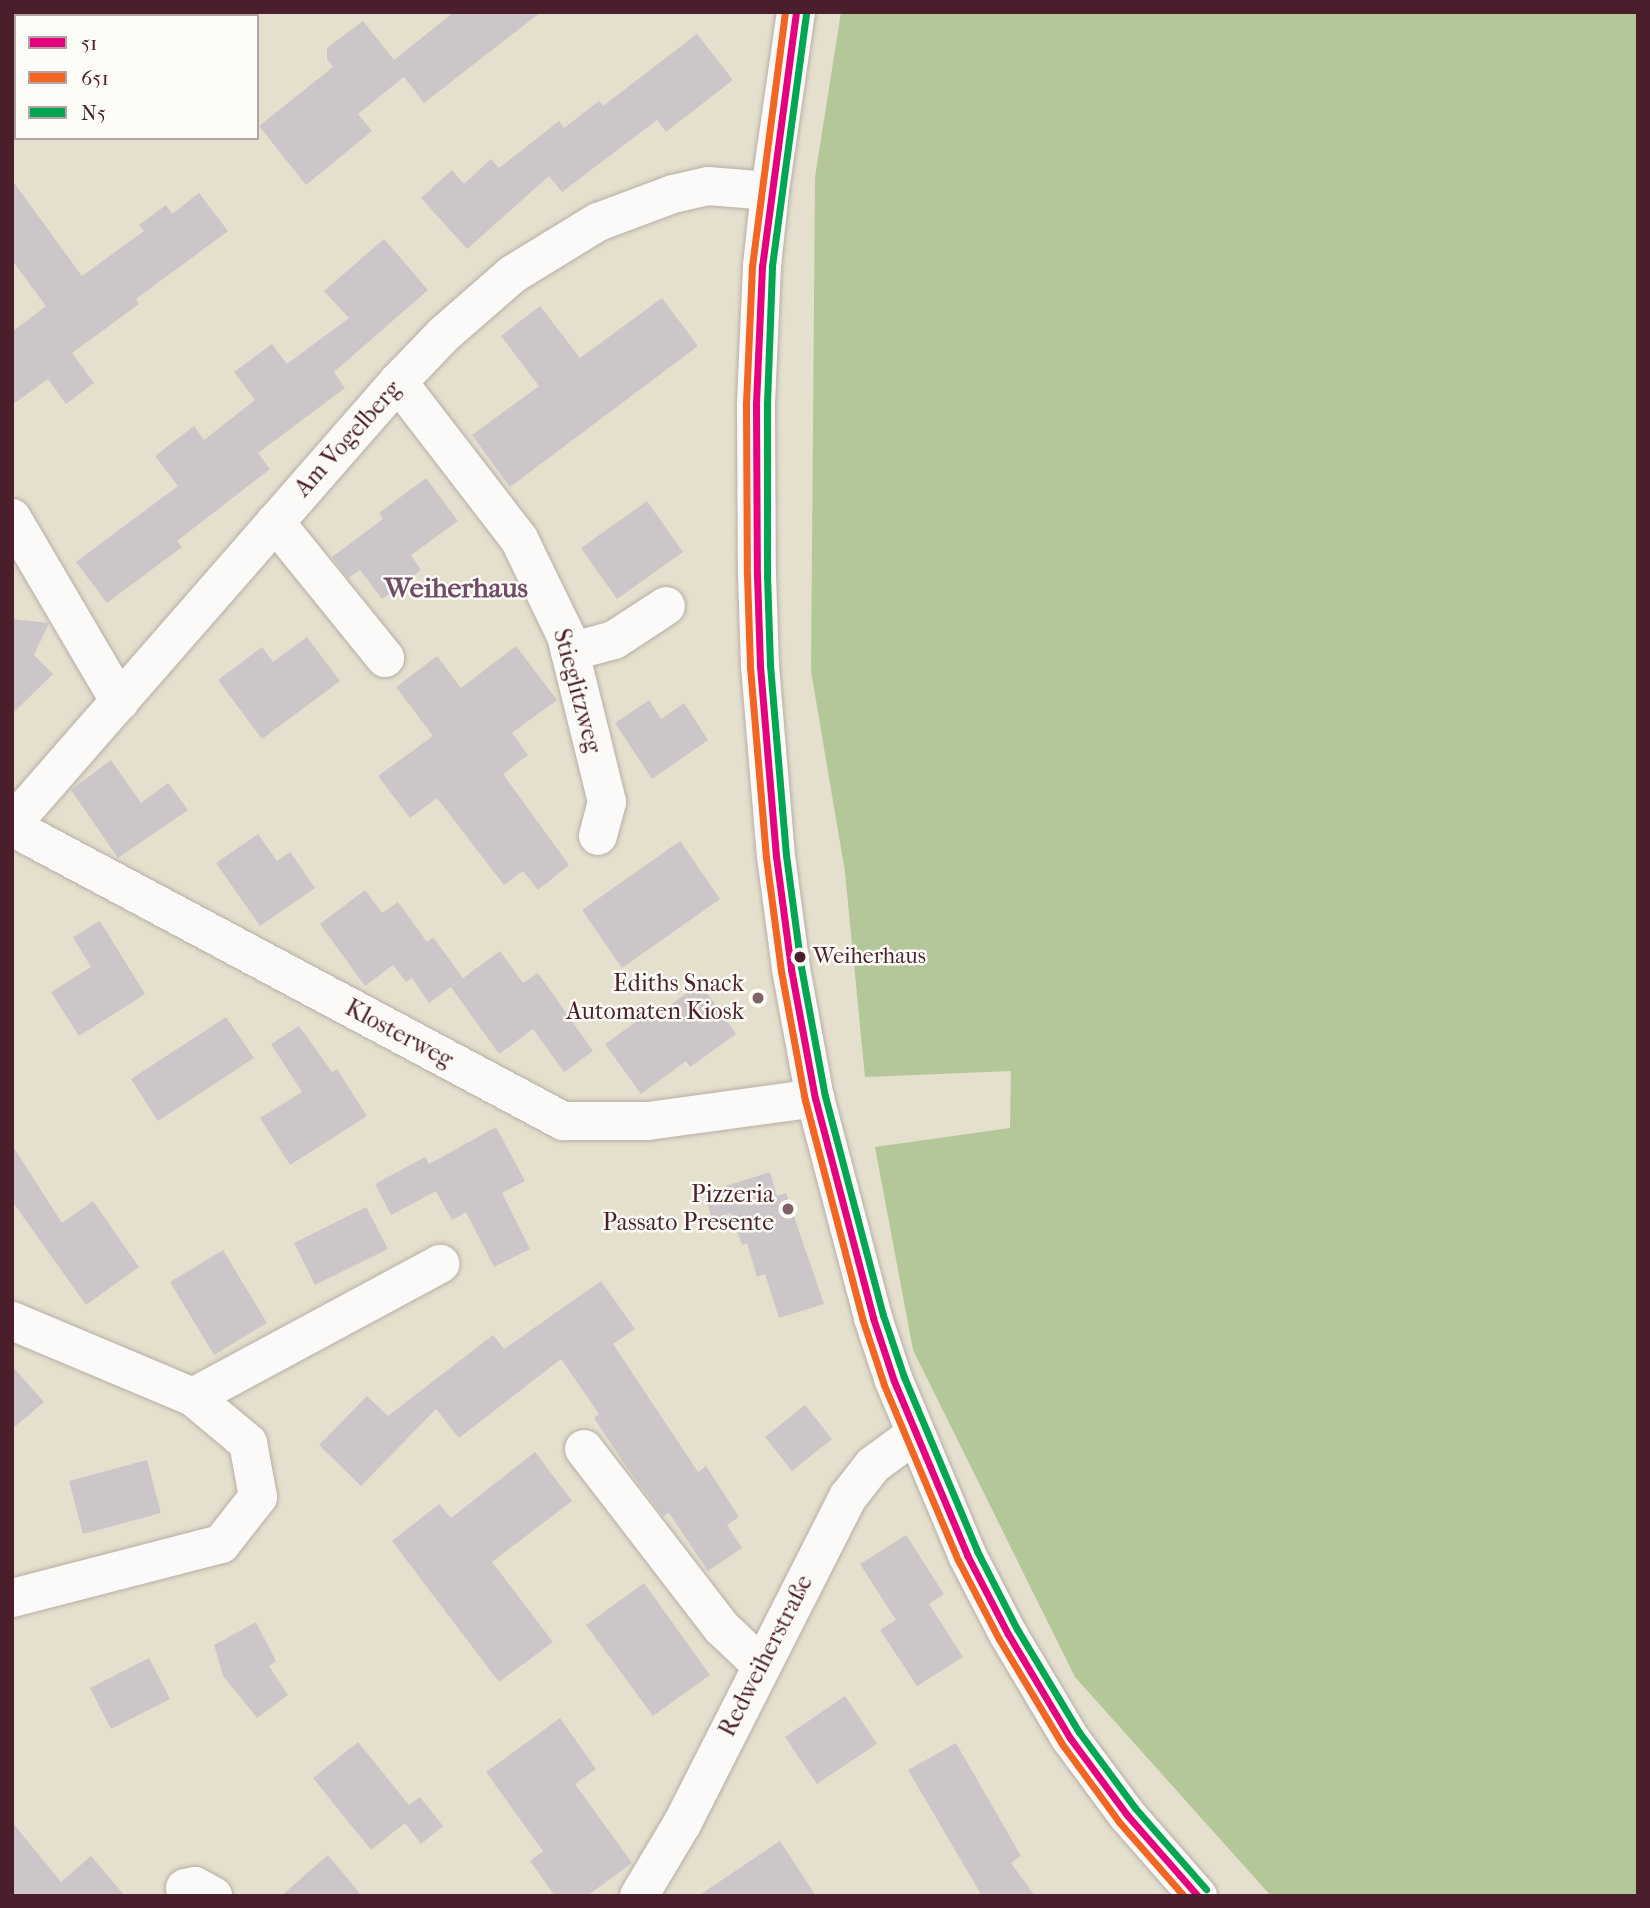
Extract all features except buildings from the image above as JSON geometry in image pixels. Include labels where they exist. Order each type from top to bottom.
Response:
[{"type":"street","points":[[796,12],[770,191],[760,297],[756,405],[760,666],[776,856],[791,969],[815,1098],[873,1318],[914,1434],[982,1586],[1053,1712],[1107,1790],[1198,1896]]},
{"type":"street","name":"Am Vogelberg","points":[[12,826],[398,382],[443,335],[513,274],[598,222],[636,206],[708,186],[770,191]]},
{"type":"street","name":"Stieglitzweg","points":[[398,382],[519,539],[566,636],[607,802],[598,836]]},
{"type":"street","points":[[12,518],[120,702]]},
{"type":"street","points":[[275,522],[385,658]]},
{"type":"street","points":[[570,652],[614,640],[666,606]]},
{"type":"street","name":"Klosterweg","points":[[12,826],[563,1121],[648,1121],[815,1098]]},
{"type":"street","points":[[193,1397],[440,1264]]},
{"type":"street","points":[[12,1321],[193,1397],[248,1443],[258,1497],[221,1544],[12,1598]]},
{"type":"street","name":"Redweiherstraße","points":[[639,1896],[682,1824],[848,1497],[873,1465],[914,1434]]},
{"type":"street","points":[[584,1449],[722,1628],[761,1665]]},
{"type":"green space","points":[[841,12],[1638,12],[1638,1896],[1271,1896],[1075,1677],[913,1350],[875,1147],[1010,1128],[1011,1071],[865,1077],[845,872],[811,671],[815,177]]},
{"type":"transit line","name":"651","points":[[785,12],[752,266],[746,405],[747,575],[750,667],[766,857],[781,971],[805,1100],[863,1321],[884,1385],[958,1560],[999,1639],[1062,1744],[1119,1822],[1184,1896]]},
{"type":"transit line","name":"51","points":[[796,12],[762,266],[756,405],[757,575],[760,666],[776,856],[791,969],[815,1098],[873,1318],[894,1381],[967,1555],[1008,1634],[1070,1738],[1127,1815],[1198,1896]]},
{"type":"transit line","name":"N5","points":[[806,14],[772,267],[767,405],[767,575],[770,665],[786,855],[801,967],[825,1096],[883,1315],[904,1377],[977,1551],[1017,1629],[1079,1732],[1135,1808],[1206,1889]]},
{"type":"place","name":"Weiherhaus","points":[[800,957]]},
{"type":"place","name":"Ediths Snack Automaten Kiosk","points":[[758,998]]},
{"type":"place","name":"Pizzeria Passato Presente","points":[[788,1209]]},
{"type":"district","name":"Weiherhaus","points":[[456,588]]}]
